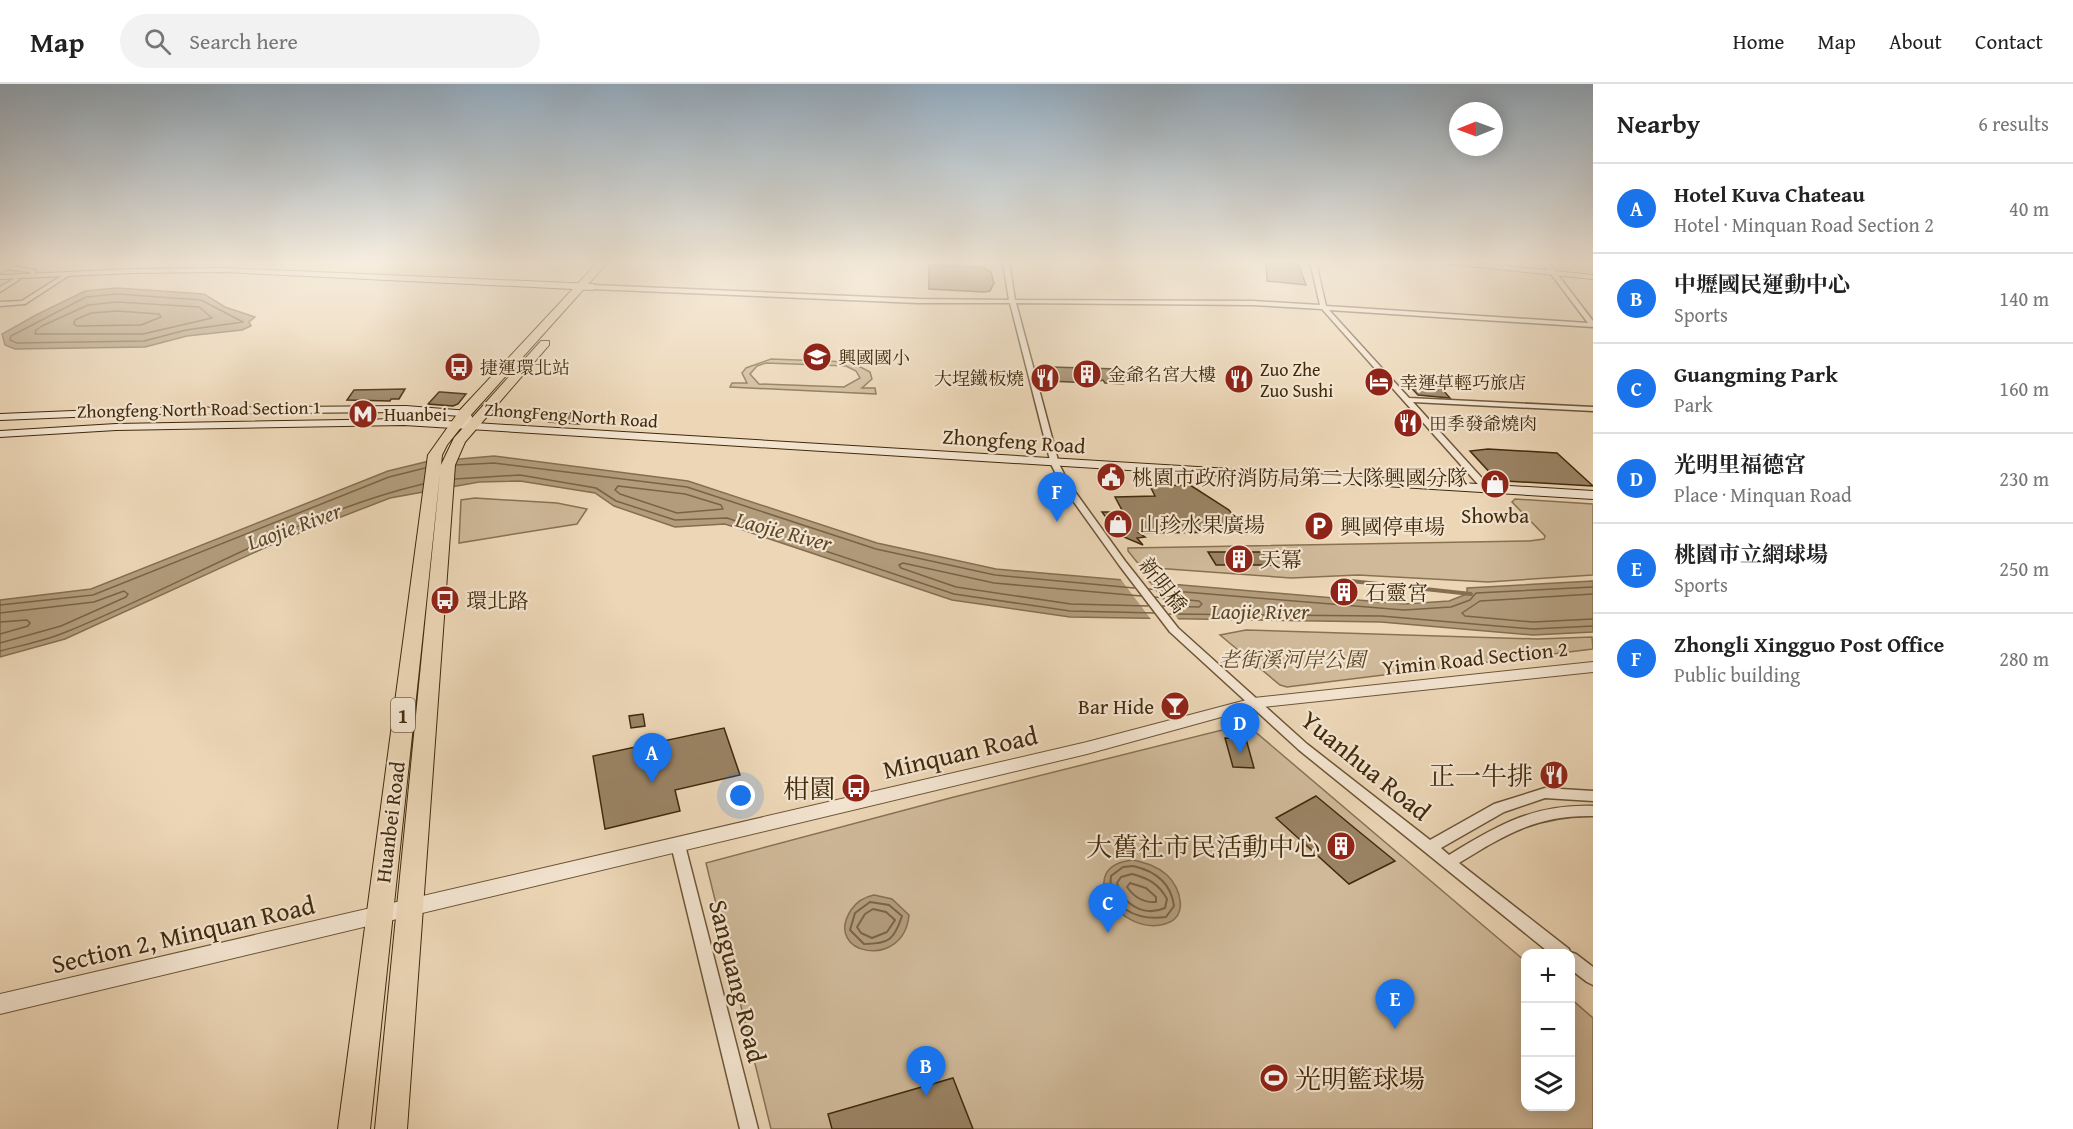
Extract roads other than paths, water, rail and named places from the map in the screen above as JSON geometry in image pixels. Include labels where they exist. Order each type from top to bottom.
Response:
[{"type":"main road","name":"1","points":[[436,514],[435,455],[465,413],[562,311]]},
{"type":"main road","name":"1","points":[[436,514],[448,465],[459,441],[565,311]]},
{"type":"main road","name":"Zhongfeng North Road Section 1","points":[[0,417],[146,411],[406,409],[465,413]]},
{"type":"main road","name":"ZhongFeng North Road","points":[[465,413],[471,427],[684,441]]},
{"type":"main road","name":"Zhongfeng North Road Section 1","points":[[0,434],[116,427],[404,422],[471,427]]},
{"type":"main road","name":"Zhongfeng Road","points":[[684,441],[1593,495]]},
{"type":"main road","name":"Huanbei Road","points":[[411,906],[430,668],[436,514]]},
{"type":"main road","name":"Huanbei Road","points":[[379,915],[436,514]]},
{"type":"main road","name":"1","points":[[391,1129],[411,906]]},
{"type":"main road","name":"1","points":[[354,1129],[379,915]]},
{"type":"street","name":"新明橋","points":[[1015,311],[1055,464],[1064,482],[1174,630],[1254,703]]},
{"type":"street","points":[[1326,311],[1487,489]]},
{"type":"street","points":[[1379,311],[1593,325]]},
{"type":"street","points":[[1582,311],[1593,325]]},
{"type":"street","points":[[1409,400],[1593,409]]},
{"type":"street","name":"Yimin Road Section 2","points":[[1254,703],[1593,667]]},
{"type":"street","name":"Minquan Road","points":[[411,906],[678,846],[1100,745],[1254,703]]},
{"type":"street","name":"Yuanhua Road","points":[[1254,703],[1303,747],[1557,949]]},
{"type":"street","points":[[1431,847],[1499,808],[1545,793],[1593,796]]},
{"type":"street","points":[[1449,862],[1507,827],[1540,814],[1593,811]]},
{"type":"street","name":"Sanguang Road","points":[[678,846],[749,1129]]},
{"type":"street","name":"Section 2, Minquan Road","points":[[0,1004],[411,906]]},
{"type":"street","points":[[1575,963],[1593,977]]},
{"type":"water","points":[[45,311],[236,311],[255,317],[249,322],[251,326],[242,330],[187,336],[145,347],[15,349],[5,345],[2,334]]},
{"type":"water","name":"Laojie River","points":[[494,456],[688,481],[877,543],[996,569],[1404,604],[1449,601],[1467,594],[1467,588],[1593,581],[1593,632],[1533,635],[1381,622],[1070,617],[952,600],[725,524],[675,527],[614,506],[595,493],[520,481],[479,482],[390,498],[284,539],[65,639],[0,657],[0,600],[91,589],[388,471],[425,462]]},
{"type":"water","points":[[1133,860],[1163,872],[1176,887],[1180,909],[1173,920],[1165,924],[1148,925],[1132,920],[1119,911],[1109,899],[1104,886],[1106,874],[1115,865]]},
{"type":"water","points":[[874,895],[892,899],[909,915],[904,933],[894,944],[881,950],[867,950],[855,946],[847,938],[845,925],[856,904]]},
{"type":"waterway","points":[[1351,581],[1471,594]]},
{"type":"place","name":"興國國小","points":[[817,357]]},
{"type":"place","name":"捷運環北站","points":[[459,367]]},
{"type":"place","name":"金爺名宮大樓","points":[[1087,374]]},
{"type":"place","name":"大埕鐵板燒","points":[[1045,378]]},
{"type":"place","name":"Zuo Zhe Zuo Sushi","points":[[1239,379]]},
{"type":"place","name":"幸運草輕巧旅店","points":[[1379,382]]},
{"type":"place","name":"Huanbei","points":[[363,414]]},
{"type":"place","name":"田季發爺燒肉","points":[[1408,423]]},
{"type":"place","name":"桃園市政府消防局第二大隊興國分隊","points":[[1111,477]]},
{"type":"place","name":"Showba","points":[[1495,484]]},
{"type":"place","name":"Zhongli Xingguo Post Office","points":[[1057,522]]},
{"type":"place","name":"山珍水果廣場","points":[[1118,524]]},
{"type":"place","name":"興國停車場","points":[[1319,526]]},
{"type":"place","name":"天冪","points":[[1239,559]]},
{"type":"place","name":"石靈宮","points":[[1344,592]]},
{"type":"place","name":"環北路","points":[[445,600]]},
{"type":"place","name":"Bar Hide","points":[[1175,706]]},
{"type":"place","name":"光明里福德宮","points":[[1240,753]]},
{"type":"place","name":"正一牛排","points":[[1554,775]]},
{"type":"place","name":"Hotel Kuva Chateau","points":[[652,783]]},
{"type":"place","name":"柑園","points":[[856,788]]},
{"type":"place","name":"大舊社市民活動中心","points":[[1341,846]]},
{"type":"place","name":"Guangming Park","points":[[1108,933]]},
{"type":"place","name":"桃園市立網球場","points":[[1395,1029]]},
{"type":"place","name":"光明籃球場","points":[[1274,1078]]},
{"type":"place","name":"中壢國民運動中心","points":[[926,1096]]},
{"type":"park label","name":"老街溪河岸公園","points":[[1292,659]]}]
